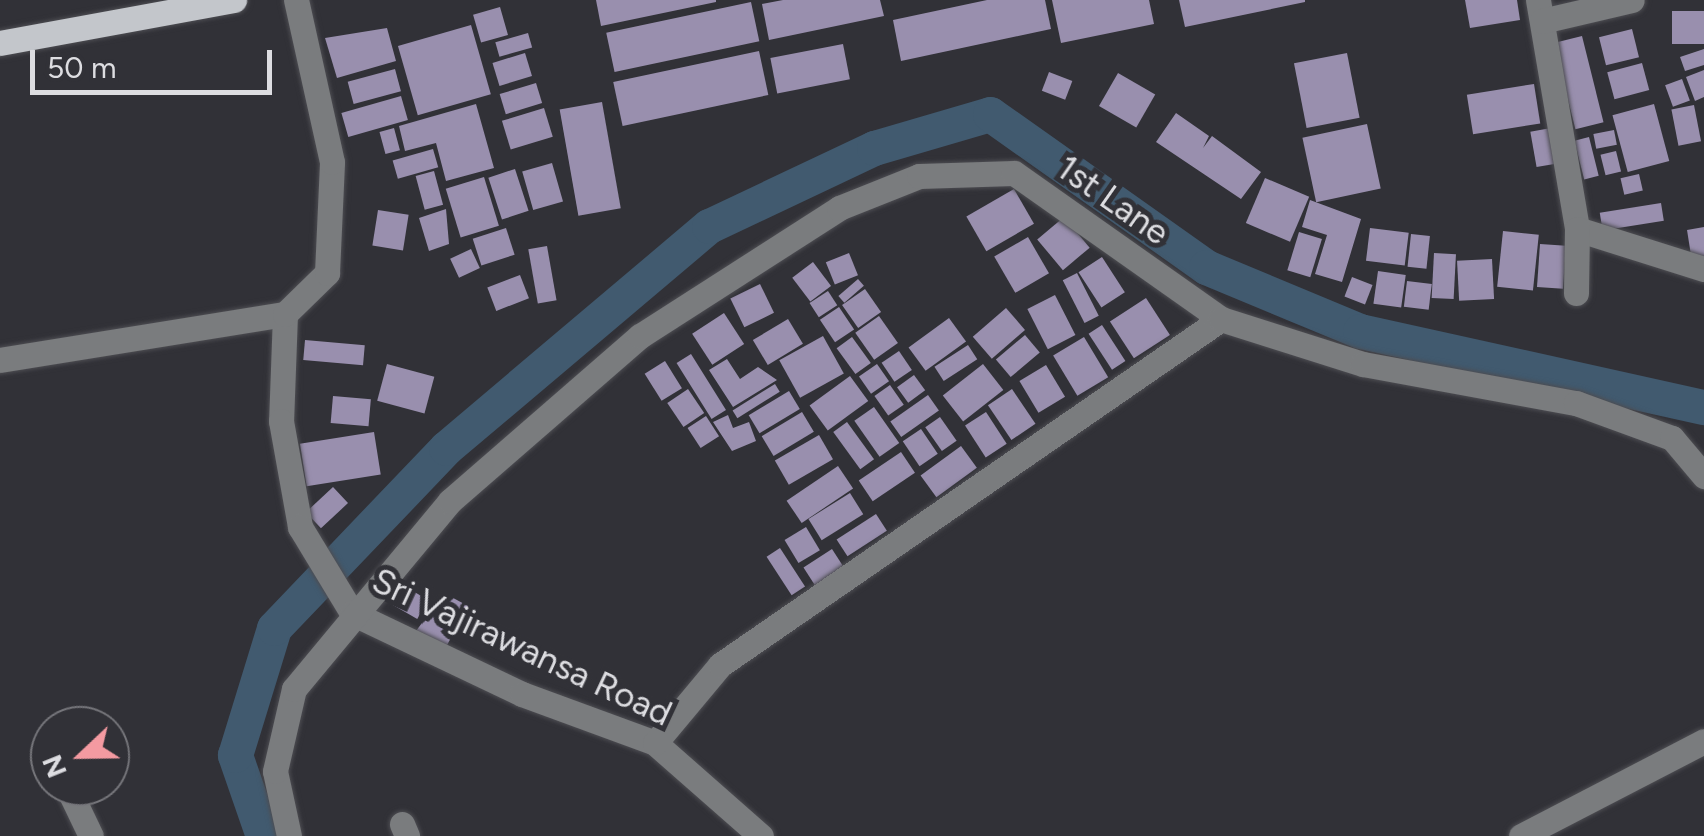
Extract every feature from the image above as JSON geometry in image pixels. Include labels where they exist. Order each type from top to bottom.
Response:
[{"type":"main road","points":[[0,43],[234,0]]},
{"type":"street","points":[[0,360],[285,314],[328,273],[332,162],[296,0]]},
{"type":"street","points":[[1576,293],[1578,229],[1540,10],[1632,0]]},
{"type":"street","name":"1st Lane","points":[[288,836],[274,771],[279,736],[294,690],[352,613],[450,502],[640,336],[839,208],[919,176],[1014,173],[1222,319],[1364,364],[1576,402],[1672,438],[1704,476]]},
{"type":"street","points":[[1578,229],[1704,269]]},
{"type":"street","name":"Sri Vajirawansa Road","points":[[285,314],[281,421],[300,527],[352,613],[522,694],[655,743],[761,836]]},
{"type":"street","points":[[655,743],[720,665],[1222,319]]},
{"type":"street","points":[[1672,438],[1704,444]]},
{"type":"street","points":[[1521,836],[1704,741]]},
{"type":"street","points":[[77,806],[91,836]]},
{"type":"building","points":[[596,0],[716,0],[716,2],[601,26]]},
{"type":"building","points":[[783,0],[880,0],[884,16],[769,40],[762,4]]},
{"type":"building","points":[[987,0],[1045,0],[1051,29],[901,61],[893,20]]},
{"type":"building","points":[[1052,0],[1149,0],[1154,24],[1061,43]]},
{"type":"building","points":[[1179,0],[1305,0],[1305,2],[1185,27]]},
{"type":"building","points":[[1465,0],[1517,0],[1520,20],[1470,28]]},
{"type":"building","points":[[751,2],[759,41],[615,72],[606,33]]},
{"type":"building","points":[[500,7],[508,35],[481,43],[473,15]]},
{"type":"building","points":[[1672,11],[1704,11],[1704,44],[1672,44]]},
{"type":"building","points":[[471,25],[491,94],[418,115],[398,46]]},
{"type":"building","points":[[387,28],[396,61],[337,78],[325,38]]},
{"type":"building","points":[[1632,29],[1639,57],[1606,65],[1599,37]]},
{"type":"building","points":[[528,33],[532,47],[499,57],[495,42]]},
{"type":"building","points":[[1582,36],[1604,122],[1575,129],[1554,43]]},
{"type":"building","points":[[843,44],[850,79],[777,93],[770,58]]},
{"type":"building","points":[[1704,49],[1704,65],[1685,71],[1680,57]]},
{"type":"building","points":[[759,51],[768,95],[623,126],[613,82]]},
{"type":"building","points":[[525,53],[532,76],[500,86],[492,63]]},
{"type":"building","points":[[1347,53],[1360,118],[1307,128],[1294,63]]},
{"type":"building","points":[[1642,63],[1649,90],[1614,99],[1607,72]]},
{"type":"building","points":[[395,69],[401,91],[354,104],[348,82]]},
{"type":"building","points":[[1704,70],[1704,97],[1695,101],[1686,77]]},
{"type":"building","points":[[1049,72],[1072,81],[1065,100],[1042,91]]},
{"type":"building","points":[[1118,73],[1155,94],[1136,127],[1099,106]]},
{"type":"building","points":[[1682,79],[1690,101],[1673,107],[1665,85]]},
{"type":"building","points":[[536,83],[542,103],[506,114],[500,94]]},
{"type":"building","points":[[1534,84],[1540,124],[1473,134],[1467,95]]},
{"type":"building","points":[[401,96],[408,120],[348,137],[341,113]]},
{"type":"building","points":[[602,102],[621,208],[578,216],[560,109]]},
{"type":"building","points":[[476,104],[494,168],[446,181],[436,143],[405,151],[399,126]]},
{"type":"building","points":[[1654,104],[1669,161],[1628,172],[1612,115]]},
{"type":"building","points":[[1694,105],[1701,141],[1678,146],[1671,109]]},
{"type":"building","points":[[544,108],[553,137],[511,150],[502,121]]},
{"type":"building","points":[[1176,113],[1209,136],[1203,148],[1212,136],[1261,172],[1241,199],[1156,142]]},
{"type":"building","points":[[1367,124],[1381,189],[1316,202],[1302,138]]},
{"type":"building","points":[[394,128],[400,150],[385,154],[380,132]]},
{"type":"building","points":[[1551,128],[1557,163],[1537,167],[1530,132]]},
{"type":"building","points":[[1614,130],[1617,145],[1596,149],[1593,134]]},
{"type":"building","points":[[1589,137],[1599,176],[1584,179],[1574,141]]},
{"type":"building","points":[[433,149],[438,167],[398,179],[393,161]]},
{"type":"building","points":[[1616,151],[1621,171],[1606,175],[1600,155]]},
{"type":"building","points":[[552,163],[563,201],[533,210],[522,172]]},
{"type":"building","points":[[515,169],[529,211],[502,219],[488,178]]},
{"type":"building","points":[[434,171],[443,205],[425,210],[416,176]]},
{"type":"building","points":[[1639,174],[1643,191],[1624,195],[1620,178]]},
{"type":"building","points":[[484,177],[499,226],[461,237],[446,189]]},
{"type":"building","points":[[1265,178],[1309,197],[1290,242],[1246,223]]},
{"type":"building","points":[[1014,189],[1034,224],[986,251],[966,216]]},
{"type":"building","points":[[1310,200],[1361,219],[1342,282],[1315,274],[1327,235],[1302,227]]},
{"type":"building","points":[[1661,203],[1664,221],[1603,230],[1600,213]]},
{"type":"building","points":[[446,209],[449,244],[429,251],[419,218]]},
{"type":"building","points":[[378,210],[409,215],[403,250],[372,246]]},
{"type":"building","points":[[1064,217],[1090,248],[1063,270],[1037,239]]},
{"type":"building","points":[[1704,227],[1704,260],[1692,262],[1687,230]]},
{"type":"building","points":[[506,228],[515,255],[481,265],[473,239]]},
{"type":"building","points":[[1370,228],[1409,233],[1405,266],[1366,261]]},
{"type":"building","points":[[1503,231],[1539,235],[1533,290],[1497,287]]},
{"type":"building","points":[[1299,232],[1322,239],[1310,277],[1287,270]]},
{"type":"building","points":[[1411,234],[1430,236],[1426,269],[1408,267]]},
{"type":"building","points":[[1028,237],[1049,273],[1015,293],[994,257]]},
{"type":"building","points":[[1540,244],[1566,246],[1563,289],[1537,287]]},
{"type":"building","points":[[547,246],[557,300],[538,303],[528,249]]},
{"type":"building","points":[[471,249],[480,268],[459,278],[450,259]]},
{"type":"building","points":[[849,253],[858,275],[835,285],[826,262]]},
{"type":"building","points":[[1434,253],[1456,254],[1454,299],[1432,298]]},
{"type":"building","points":[[1102,257],[1125,292],[1101,307],[1079,272]]},
{"type":"building","points":[[1492,259],[1494,299],[1459,301],[1457,261]]},
{"type":"building","points":[[813,262],[831,286],[810,302],[792,278]]},
{"type":"building","points":[[1378,271],[1406,275],[1401,308],[1373,304]]},
{"type":"building","points":[[1077,273],[1099,316],[1085,323],[1063,280]]},
{"type":"building","points":[[520,275],[529,298],[496,311],[487,288]]},
{"type":"building","points":[[1352,277],[1373,285],[1365,304],[1344,297]]},
{"type":"building","points":[[858,279],[864,286],[844,303],[838,296]]},
{"type":"building","points":[[1407,281],[1432,284],[1429,310],[1404,307]]},
{"type":"building","points":[[760,284],[774,313],[744,327],[730,298]]},
{"type":"building","points":[[865,289],[881,312],[858,328],[842,305]]},
{"type":"building","points":[[828,291],[837,305],[819,317],[810,303]]},
{"type":"building","points":[[1055,295],[1075,335],[1048,349],[1027,309]]},
{"type":"building","points":[[1146,298],[1170,335],[1134,358],[1110,321]]},
{"type":"building","points":[[839,307],[854,329],[835,342],[820,320]]},
{"type":"building","points":[[1006,308],[1025,330],[992,359],[973,337]]},
{"type":"building","points":[[724,313],[744,344],[712,365],[692,334]]},
{"type":"building","points":[[879,316],[898,343],[874,360],[855,333]]},
{"type":"building","points":[[949,318],[966,341],[926,371],[909,347]]},
{"type":"building","points":[[788,319],[803,344],[768,365],[753,340]]},
{"type":"building","points":[[1102,325],[1125,361],[1112,370],[1089,334]]},
{"type":"building","points":[[1025,335],[1040,353],[1011,377],[996,359]]},
{"type":"building","points":[[823,336],[844,374],[800,398],[779,360]]},
{"type":"building","points":[[852,337],[871,363],[855,374],[837,348]]},
{"type":"building","points":[[1084,337],[1108,377],[1077,396],[1053,356]]},
{"type":"building","points":[[305,340],[365,345],[363,365],[303,360]]},
{"type":"building","points":[[968,345],[977,359],[944,381],[934,367]]},
{"type":"building","points":[[899,351],[912,370],[894,382],[882,363]]},
{"type":"building","points":[[691,354],[726,410],[712,419],[677,363]]},
{"type":"building","points":[[727,359],[740,379],[758,367],[777,380],[733,407],[709,370]]},
{"type":"building","points":[[665,361],[682,388],[662,401],[645,374]]},
{"type":"building","points":[[387,364],[434,377],[424,413],[377,401]]},
{"type":"building","points":[[877,364],[889,381],[871,394],[859,377]]},
{"type":"building","points":[[983,364],[1003,390],[963,421],[943,395]]},
{"type":"building","points":[[1046,365],[1065,397],[1038,413],[1019,381]]},
{"type":"building","points":[[914,375],[925,390],[908,403],[897,387]]},
{"type":"building","points":[[850,376],[868,401],[828,430],[810,405]]},
{"type":"building","points":[[775,384],[780,392],[737,418],[733,410]]},
{"type":"building","points":[[890,385],[904,405],[888,416],[874,396]]},
{"type":"building","points":[[688,389],[704,413],[683,427],[667,403]]},
{"type":"building","points":[[1012,389],[1035,424],[1011,440],[988,405]]},
{"type":"building","points":[[789,391],[800,409],[760,433],[749,415]]},
{"type":"building","points":[[928,395],[939,411],[901,437],[890,421]]},
{"type":"building","points":[[333,396],[371,399],[369,426],[331,423]]},
{"type":"building","points":[[874,407],[899,443],[880,457],[854,421]]},
{"type":"building","points":[[802,412],[814,432],[774,456],[762,436]]},
{"type":"building","points":[[986,412],[1007,444],[986,457],[965,426]]},
{"type":"building","points":[[728,415],[733,428],[749,422],[756,441],[732,451],[713,422]]},
{"type":"building","points":[[706,416],[719,436],[701,448],[688,428]]},
{"type":"building","points":[[940,417],[957,441],[942,451],[925,427]]},
{"type":"building","points":[[847,422],[874,459],[860,469],[833,432]]},
{"type":"building","points":[[921,429],[938,454],[920,466],[903,441]]},
{"type":"building","points":[[374,432],[381,474],[307,486],[300,444]]},
{"type":"building","points":[[819,435],[833,459],[789,485],[775,461]]},
{"type":"building","points":[[961,446],[977,468],[936,497],[921,475]]},
{"type":"building","points":[[901,452],[915,473],[873,501],[859,481]]},
{"type":"building","points":[[838,466],[853,488],[802,523],[787,501]]},
{"type":"building","points":[[333,487],[348,503],[321,528],[306,512]]},
{"type":"building","points":[[850,493],[863,514],[822,540],[808,519]]},
{"type":"building","points":[[876,514],[887,531],[847,556],[837,540]]},
{"type":"building","points":[[806,527],[820,550],[798,563],[785,540]]},
{"type":"building","points":[[780,548],[805,587],[792,595],[767,557]]},
{"type":"building","points":[[832,549],[845,569],[817,588],[803,568]]},
{"type":"building","points":[[404,586],[428,600],[417,619],[393,605]]},
{"type":"building","points":[[444,593],[468,606],[446,647],[416,631]]},
{"type":"waterway","points":[[263,836],[235,755],[274,628],[446,448],[709,226],[874,148],[990,114],[1206,267],[1360,331],[1704,407]]}]
